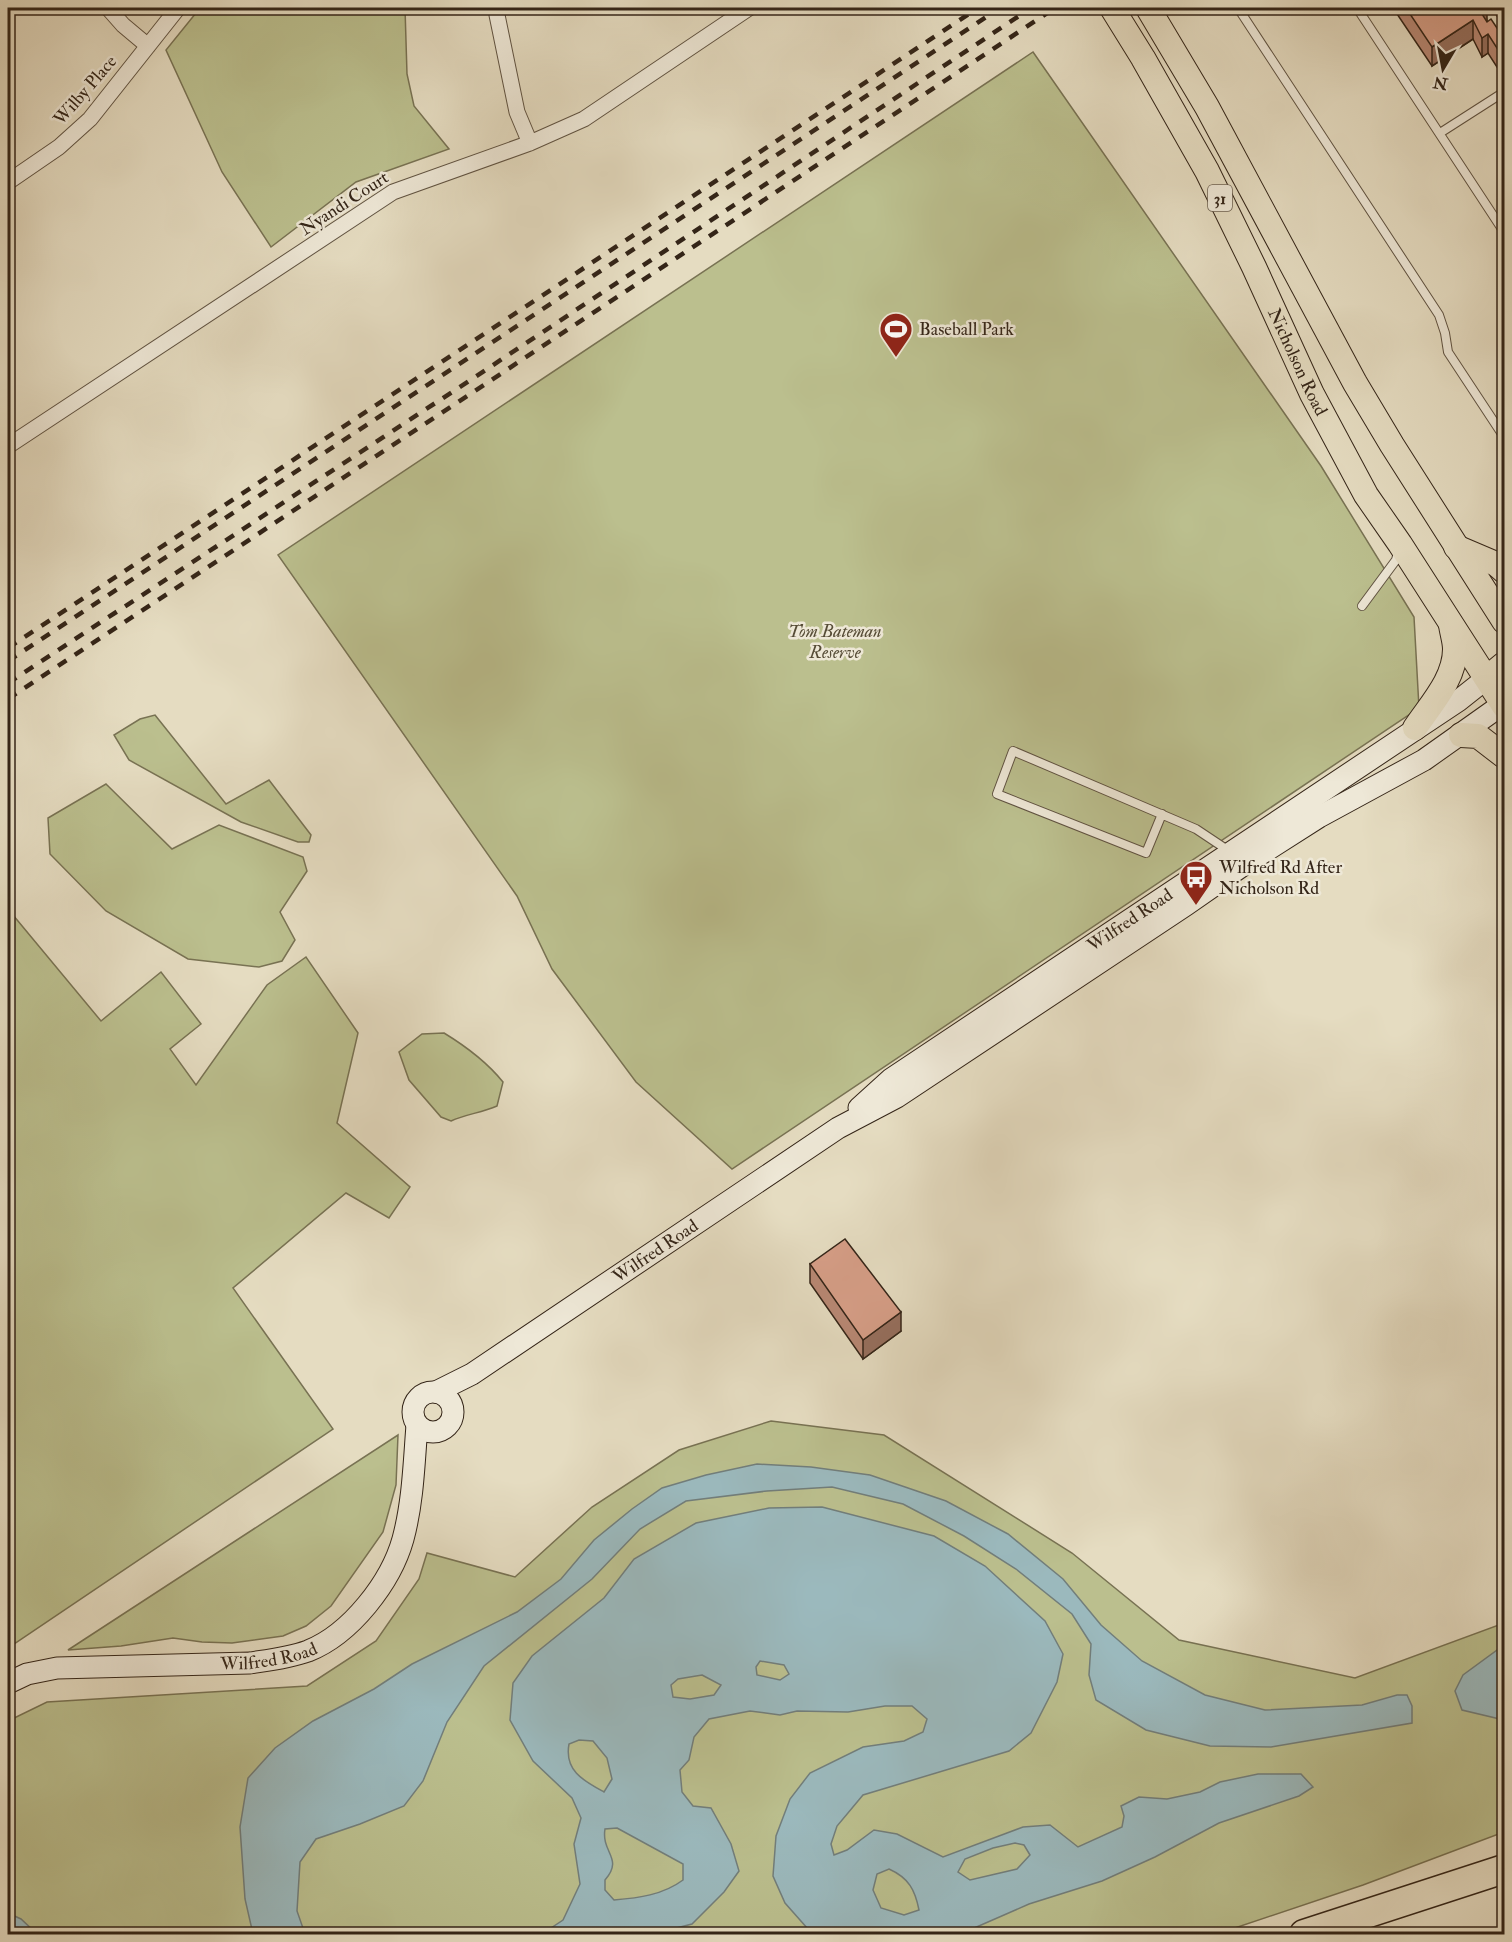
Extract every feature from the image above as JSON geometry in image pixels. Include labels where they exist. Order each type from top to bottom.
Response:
[{"type":"highway","points":[[1305,1935],[1504,1869]]},
{"type":"main road","name":"Nicholson Road","points":[[1113,8],[1207,171],[1312,394],[1361,485],[1449,620],[1496,671],[1504,704]]},
{"type":"main road","name":"Nicholson Road","points":[[1148,8],[1207,107],[1354,383],[1504,621]]},
{"type":"main road","points":[[1456,547],[1496,564],[1504,571]]},
{"type":"main road","points":[[1415,728],[1448,678],[1454,659],[1455,646],[1449,620]]},
{"type":"main road","name":"Wilfred Road","points":[[444,1398],[472,1374],[838,1128],[897,1097],[1236,859],[1415,728],[1458,701],[1496,671]]},
{"type":"main road","name":"Wilfred Road","points":[[1236,859],[1424,760],[1504,704]]},
{"type":"main road","points":[[1461,735],[1478,736],[1504,756]]},
{"type":"main road","points":[[423,1394],[444,1398],[453,1411],[445,1429],[425,1429],[412,1416],[414,1403],[423,1394]]},
{"type":"main road","name":"Wilfred Road","points":[[8,1683],[27,1674],[57,1668],[250,1663],[288,1657],[310,1650],[360,1613],[387,1577],[402,1540],[409,1510],[414,1466],[425,1429]]},
{"type":"street","points":[[108,8],[123,25],[148,46]]},
{"type":"street","name":"Wilby Place","points":[[8,182],[59,147],[90,119],[178,8]]},
{"type":"street","points":[[498,8],[497,15],[517,112],[530,143]]},
{"type":"street","name":"Nyandi Court","points":[[8,446],[393,192],[530,143],[584,119],[749,8]]},
{"type":"lane","points":[[1238,8],[1439,315],[1448,352],[1504,437]]},
{"type":"lane","points":[[1358,8],[1504,232]]},
{"type":"lane","points":[[1440,133],[1504,92]]},
{"type":"lane","points":[[1362,606],[1396,560],[1400,544]]},
{"type":"lane","points":[[1162,814],[1146,853],[997,794],[1012,751],[1162,814],[1196,829],[1236,859]]},
{"type":"green space","points":[[200,8],[405,8],[407,74],[414,106],[449,149],[356,182],[271,247],[222,172],[166,50]]},
{"type":"green space","name":"Tom Bateman Reserve","points":[[1033,52],[1321,466],[1414,617],[1419,708],[732,1169],[636,1082],[552,969],[517,896],[278,555]]},
{"type":"green space","points":[[155,715],[226,804],[269,780],[311,835],[309,842],[298,842],[241,822],[129,760],[114,735],[140,719]]},
{"type":"green space","points":[[106,784],[172,849],[219,825],[303,857],[307,871],[280,912],[295,940],[282,961],[259,967],[188,959],[106,911],[50,854],[48,818]]},
{"type":"green space","points":[[8,909],[101,1021],[161,972],[201,1024],[170,1049],[196,1085],[267,985],[306,957],[358,1033],[337,1123],[410,1187],[389,1218],[346,1193],[233,1288],[333,1429],[8,1648]]},
{"type":"green space","points":[[444,1033],[476,1055],[503,1082],[497,1106],[451,1121],[441,1117],[409,1080],[399,1052],[422,1034]]},
{"type":"green space","points":[[771,1421],[884,1435],[1072,1553],[1179,1640],[1355,1678],[1504,1623],[1504,1832],[1363,1885],[1217,1934],[8,1934],[8,1721],[47,1702],[307,1686],[376,1641],[419,1579],[427,1553],[515,1577],[592,1507],[679,1450]]},
{"type":"green space","points":[[398,1435],[396,1485],[383,1532],[331,1606],[306,1626],[283,1636],[232,1643],[173,1638],[121,1646],[68,1650]]},
{"type":"water","points":[[757,1464],[811,1467],[870,1475],[946,1501],[1008,1534],[1063,1579],[1101,1625],[1142,1661],[1205,1695],[1265,1710],[1362,1705],[1397,1695],[1407,1695],[1412,1706],[1412,1723],[1271,1747],[1210,1746],[1146,1730],[1096,1700],[1089,1675],[1091,1644],[1072,1614],[1016,1569],[964,1536],[903,1504],[832,1487],[767,1491],[686,1501],[640,1529],[592,1579],[484,1666],[447,1722],[423,1781],[404,1806],[316,1839],[300,1862],[297,1911],[305,1934],[253,1934],[245,1899],[240,1827],[248,1778],[275,1748],[313,1721],[374,1689],[412,1664],[517,1612],[561,1579],[594,1540],[662,1488],[706,1475]]},
{"type":"water","points":[[822,1507],[934,1536],[985,1566],[1045,1621],[1063,1654],[1057,1682],[1031,1733],[1009,1751],[863,1795],[837,1826],[831,1844],[834,1855],[847,1850],[874,1830],[897,1834],[943,1857],[1023,1827],[1050,1825],[1078,1847],[1122,1827],[1124,1816],[1121,1806],[1139,1797],[1167,1799],[1200,1792],[1220,1782],[1258,1774],[1301,1774],[1313,1787],[1299,1796],[1219,1823],[1155,1857],[1102,1881],[1029,1904],[972,1929],[949,1934],[845,1934],[808,1929],[785,1903],[773,1876],[776,1836],[790,1799],[810,1773],[863,1747],[904,1741],[923,1732],[927,1719],[912,1706],[885,1706],[848,1712],[797,1711],[780,1715],[750,1711],[709,1719],[694,1737],[689,1760],[680,1770],[682,1792],[693,1806],[711,1808],[731,1844],[739,1871],[724,1892],[692,1924],[653,1934],[542,1934],[563,1920],[580,1884],[574,1844],[581,1818],[572,1798],[533,1761],[510,1720],[513,1683],[532,1656],[604,1598],[634,1559],[696,1523],[769,1508]],"holes":[[[760,1661],[784,1665],[789,1674],[780,1680],[757,1675],[756,1667]],[[702,1675],[721,1685],[714,1695],[690,1699],[673,1697],[671,1685],[678,1679]],[[579,1740],[593,1741],[607,1758],[612,1779],[604,1792],[577,1774],[568,1753],[569,1744]],[[617,1828],[683,1864],[683,1880],[659,1892],[614,1900],[605,1890],[605,1880],[612,1866],[605,1829]],[[1015,1843],[1024,1845],[1030,1855],[1017,1869],[970,1880],[958,1872],[965,1859],[993,1848]],[[889,1869],[902,1876],[910,1885],[919,1910],[904,1915],[881,1908],[873,1890],[877,1874]]]},
{"type":"water","points":[[1504,1645],[1504,1720],[1462,1710],[1455,1691],[1463,1675]]},
{"type":"water","points":[[8,1913],[21,1919],[37,1934],[8,1934]]},
{"type":"building","points":[[1406,8],[1484,8],[1487,11],[1482,14],[1487,22],[1491,19],[1504,34],[1504,59],[1488,34],[1482,38],[1473,20],[1432,47]]},
{"type":"building","points":[[845,1239],[901,1312],[863,1340],[810,1264]]},
{"type":"railway","points":[[8,648],[978,8]]},
{"type":"railway","points":[[8,661],[1000,8]]},
{"type":"railway","points":[[8,683],[472,379],[1031,8]]},
{"type":"railway","points":[[8,699],[1055,8]]},
{"type":"place","name":"Baseball Park","points":[[896,358]]},
{"type":"place","name":"Wilfred Rd After Nicholson Rd","points":[[1196,906]]}]
